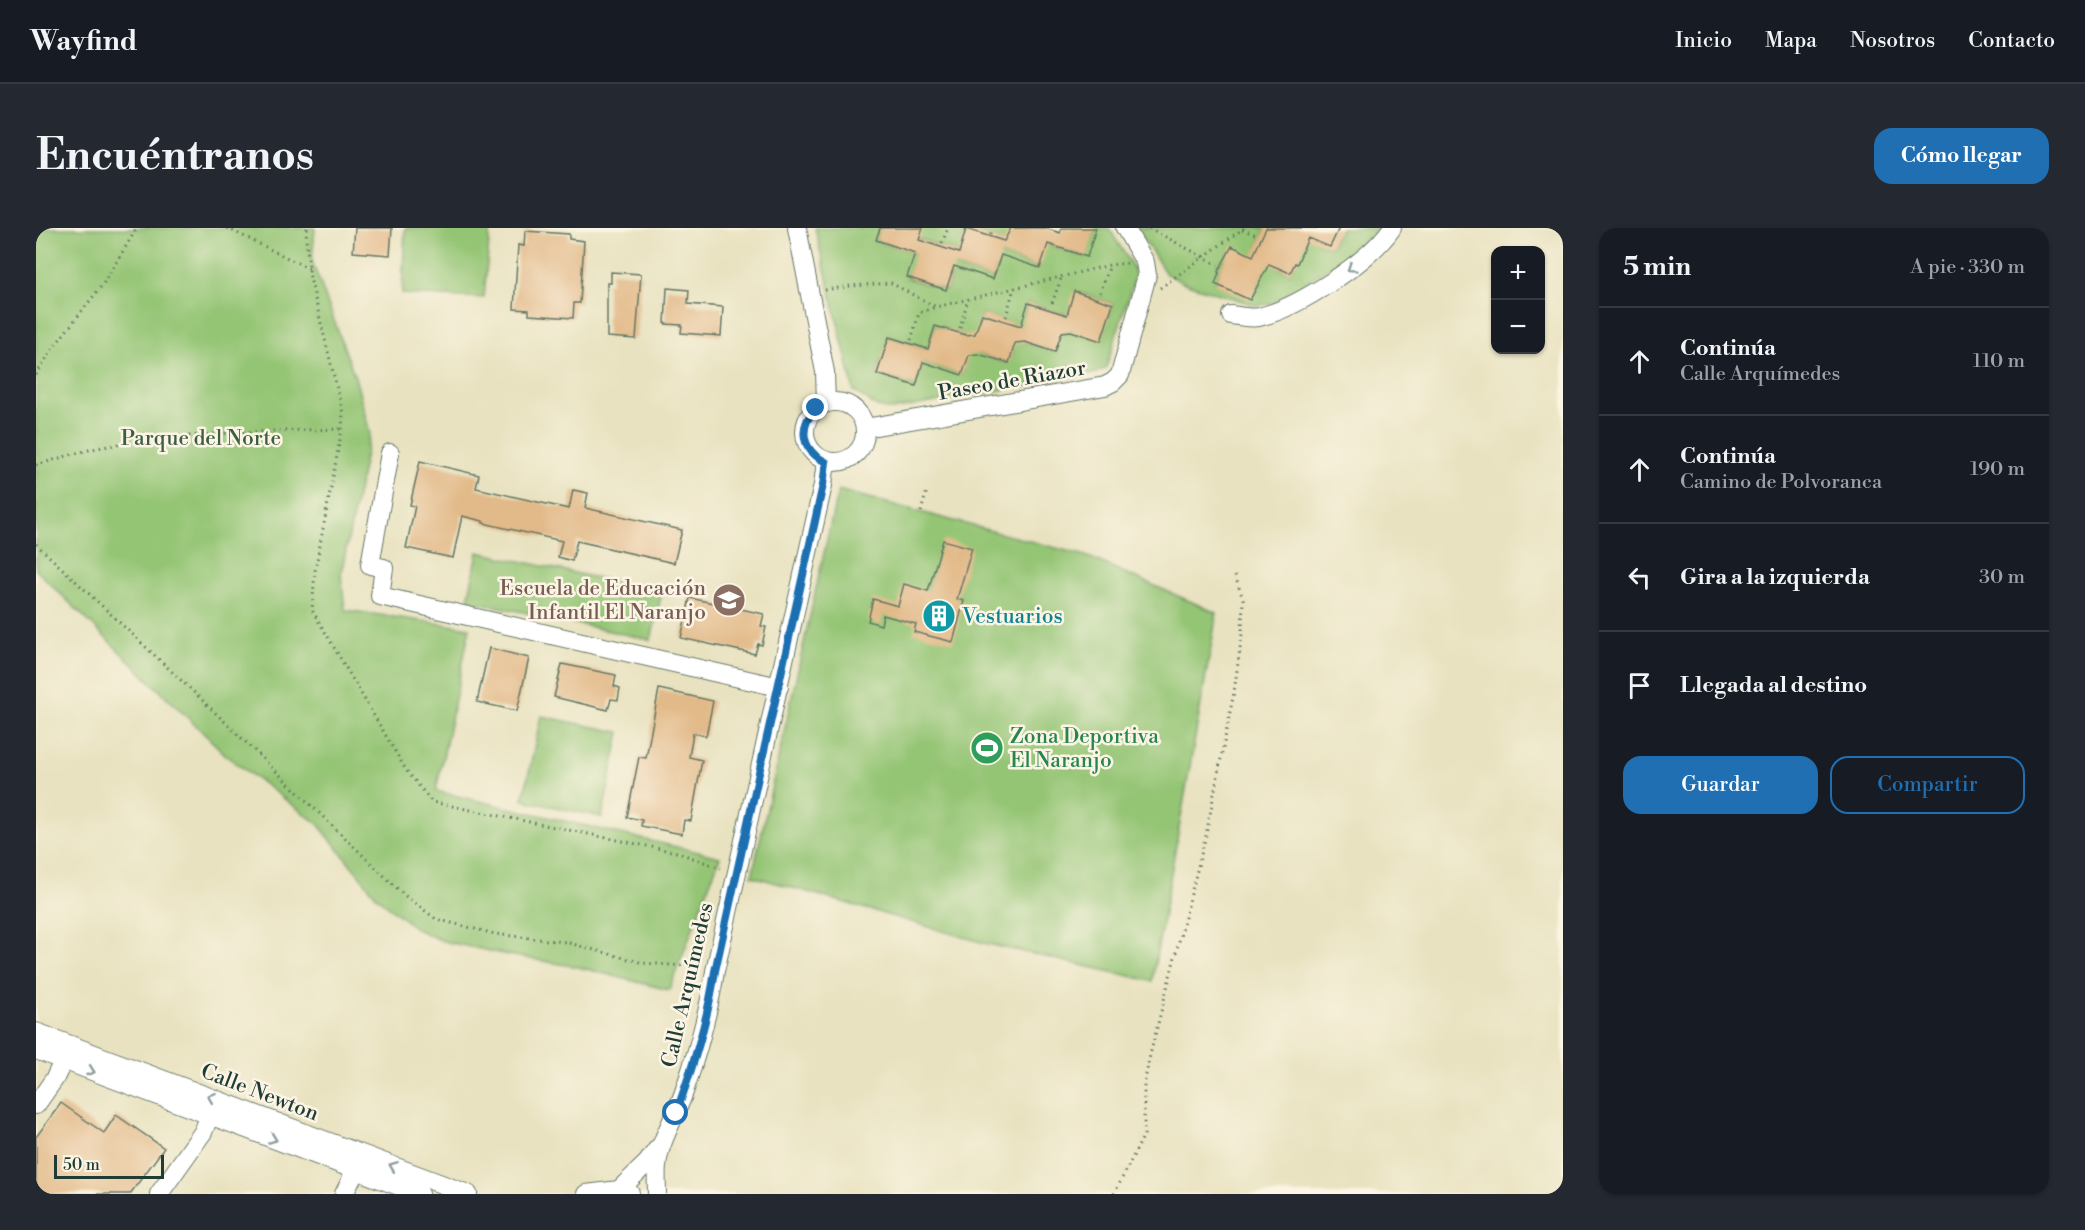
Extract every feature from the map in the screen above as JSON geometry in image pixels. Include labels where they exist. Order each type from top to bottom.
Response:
[{"type":"street","points":[[797,228],[825,372],[826,403]]},
{"type":"street","points":[[1125,228],[1145,262]]},
{"type":"street","points":[[1231,315],[1257,318],[1294,304],[1356,265],[1384,240],[1392,228]]},
{"type":"street","name":"Paseo de Riazor","points":[[865,428],[1105,386],[1113,382],[1120,375],[1147,275],[1145,262]]},
{"type":"street","points":[[826,403],[843,403],[855,409],[865,428],[864,441],[854,456],[838,463],[826,462],[819,458],[808,448],[804,434],[809,415],[826,403]]},
{"type":"street","points":[[390,453],[370,565],[384,568],[380,596],[779,687]]},
{"type":"street","name":"Calle Arquímedes","points":[[657,1194],[657,1164],[664,1139],[694,1062],[711,999],[715,971],[779,687],[826,462]]},
{"type":"street","name":"Calle Newton","points":[[36,1032],[468,1194]]},
{"type":"street","name":"Calle Newton","points":[[36,1050],[420,1194]]},
{"type":"street","points":[[36,1105],[55,1078],[63,1061]]},
{"type":"street","points":[[159,1194],[202,1132],[210,1116]]},
{"type":"street","name":"Calle Arquímedes","points":[[625,1192],[664,1139]]},
{"type":"street","points":[[344,1194],[356,1170]]},
{"type":"street","points":[[586,1194],[625,1192]]},
{"type":"path","points":[[36,375],[53,348],[103,284],[137,228]]},
{"type":"path","points":[[227,228],[310,269]]},
{"type":"path","points":[[308,228],[306,238],[310,269],[343,412],[342,429],[315,570],[312,610],[406,770],[432,802],[676,852],[737,874]]},
{"type":"path","points":[[942,243],[948,228]]},
{"type":"path","points":[[990,234],[992,228]]},
{"type":"path","points":[[1149,228],[1218,265]]},
{"type":"path","points":[[1158,289],[1243,229],[1258,235]]},
{"type":"path","points":[[911,340],[919,313],[936,307],[1110,265],[1145,262]]},
{"type":"path","points":[[1100,293],[1110,265]]},
{"type":"path","points":[[1052,303],[1062,276]]},
{"type":"path","points":[[810,293],[851,286],[891,283],[936,307]]},
{"type":"path","points":[[1006,317],[1014,288]]},
{"type":"path","points":[[960,328],[968,299]]},
{"type":"path","points":[[36,465],[101,447],[162,439],[241,432],[342,429]]},
{"type":"path","points":[[921,512],[927,489]]},
{"type":"path","points":[[36,544],[404,895],[436,919],[495,934],[565,942],[643,963],[686,966],[696,954],[702,925],[713,909],[732,894]]},
{"type":"path","points":[[1114,1194],[1144,1135],[1144,1085],[1150,1055],[1206,835],[1242,634],[1243,599],[1234,573]]},
{"type":"green space","name":"Parque del Norte","points":[[36,228],[315,228],[312,261],[355,377],[370,433],[341,574],[345,610],[470,628],[436,791],[720,857],[669,990],[578,967],[443,941],[418,930],[377,897],[318,824],[228,757],[36,570]]},
{"type":"green space","points":[[405,228],[490,228],[484,298],[402,294]]},
{"type":"green space","points":[[815,228],[880,228],[876,240],[923,256],[912,264],[907,278],[946,290],[951,277],[947,264],[993,279],[997,266],[994,253],[1040,268],[1041,242],[1086,257],[1096,228],[1109,228],[1134,269],[1135,276],[1106,368],[1096,373],[892,410],[877,407],[854,391]],"holes":[[[1075,291],[1113,304],[1109,317],[1102,315],[1099,325],[1105,328],[1101,340],[1056,326],[1055,352],[1009,337],[1013,351],[1008,363],[963,349],[966,362],[962,375],[917,360],[913,371],[920,373],[915,386],[877,374],[881,360],[889,362],[885,350],[889,337],[935,351],[931,338],[935,326],[981,340],[978,327],[982,314],[1028,329],[1031,318],[1024,315],[1028,303],[1074,317]]]},
{"type":"green space","points":[[916,228],[1010,228],[1013,244],[967,229],[962,242],[966,255],[913,237]]},
{"type":"green space","points":[[1137,228],[1268,228],[1265,229],[1251,263],[1232,247],[1218,272],[1215,283],[1227,289],[1256,290],[1270,256],[1278,268],[1290,273],[1310,230],[1317,242],[1330,247],[1341,228],[1379,228],[1339,261],[1273,304],[1255,305],[1187,284],[1166,274]]},
{"type":"green space","name":"Zona Deportiva El Naranjo","points":[[838,490],[1086,556],[1217,613],[1152,981],[988,944],[752,876]]},
{"type":"green space","points":[[478,552],[662,592],[651,640],[468,600]]},
{"type":"green space","points":[[541,716],[620,732],[602,817],[523,800]]},
{"type":"building","points":[[355,228],[392,228],[390,255],[353,252]]},
{"type":"building","points":[[880,228],[923,228],[919,240],[959,253],[966,229],[1004,241],[1011,228],[1045,228],[1060,233],[1061,228],[1096,228],[1087,257],[1048,244],[1040,268],[1001,255],[993,279],[954,266],[946,290],[907,277],[915,253],[876,240]]},
{"type":"building","points":[[1266,228],[1339,228],[1330,247],[1308,238],[1297,264],[1295,263],[1290,273],[1269,264],[1250,300],[1215,284],[1218,272],[1232,246],[1253,256]]},
{"type":"building","points":[[525,231],[569,234],[569,239],[584,241],[580,303],[574,303],[573,318],[529,315],[529,310],[514,309],[518,245],[524,246]]},
{"type":"building","points":[[611,272],[641,274],[636,339],[607,337],[607,283],[611,283]]},
{"type":"building","points":[[667,288],[689,290],[688,304],[723,307],[721,336],[681,333],[682,325],[665,324]]},
{"type":"building","points":[[1074,291],[1113,304],[1101,341],[1071,331],[1062,332],[1055,352],[1025,342],[1015,343],[1009,363],[978,354],[969,355],[962,375],[923,362],[916,386],[877,374],[889,337],[928,349],[935,326],[966,335],[975,334],[982,314],[1021,326],[1028,303],[1067,315]]},
{"type":"building","points":[[420,461],[479,475],[476,488],[569,509],[573,490],[588,493],[585,508],[682,530],[674,563],[577,541],[572,561],[558,557],[562,541],[462,516],[453,558],[406,548],[415,506],[410,505]]},
{"type":"building","points":[[943,540],[972,548],[957,599],[964,601],[953,642],[914,632],[916,624],[883,615],[881,625],[868,621],[873,599],[898,606],[904,584],[928,591]]},
{"type":"building","points":[[690,598],[764,614],[761,626],[766,627],[762,645],[758,644],[755,654],[681,638]]},
{"type":"building","points":[[489,648],[529,658],[517,711],[477,702]]},
{"type":"building","points":[[562,664],[616,675],[614,686],[620,688],[618,700],[611,699],[608,710],[554,697]]},
{"type":"building","points":[[659,689],[713,701],[706,736],[693,733],[689,757],[702,760],[691,821],[684,820],[682,834],[641,826],[642,820],[627,817],[639,757],[646,758]]},
{"type":"building","points":[[61,1103],[104,1133],[116,1115],[164,1148],[130,1194],[36,1194],[36,1137]]},
{"type":"place","name":"Escuela de Educación Infantil El Naranjo","points":[[729,600]]},
{"type":"place","name":"Vestuarios","points":[[939,616]]},
{"type":"place","name":"Zona Deportiva El Naranjo","points":[[987,748]]},
{"type":"route","points":[[676,1113],[691,1072],[711,999],[715,971],[823,485],[826,462],[808,448],[804,434],[809,415],[816,408]]}]
